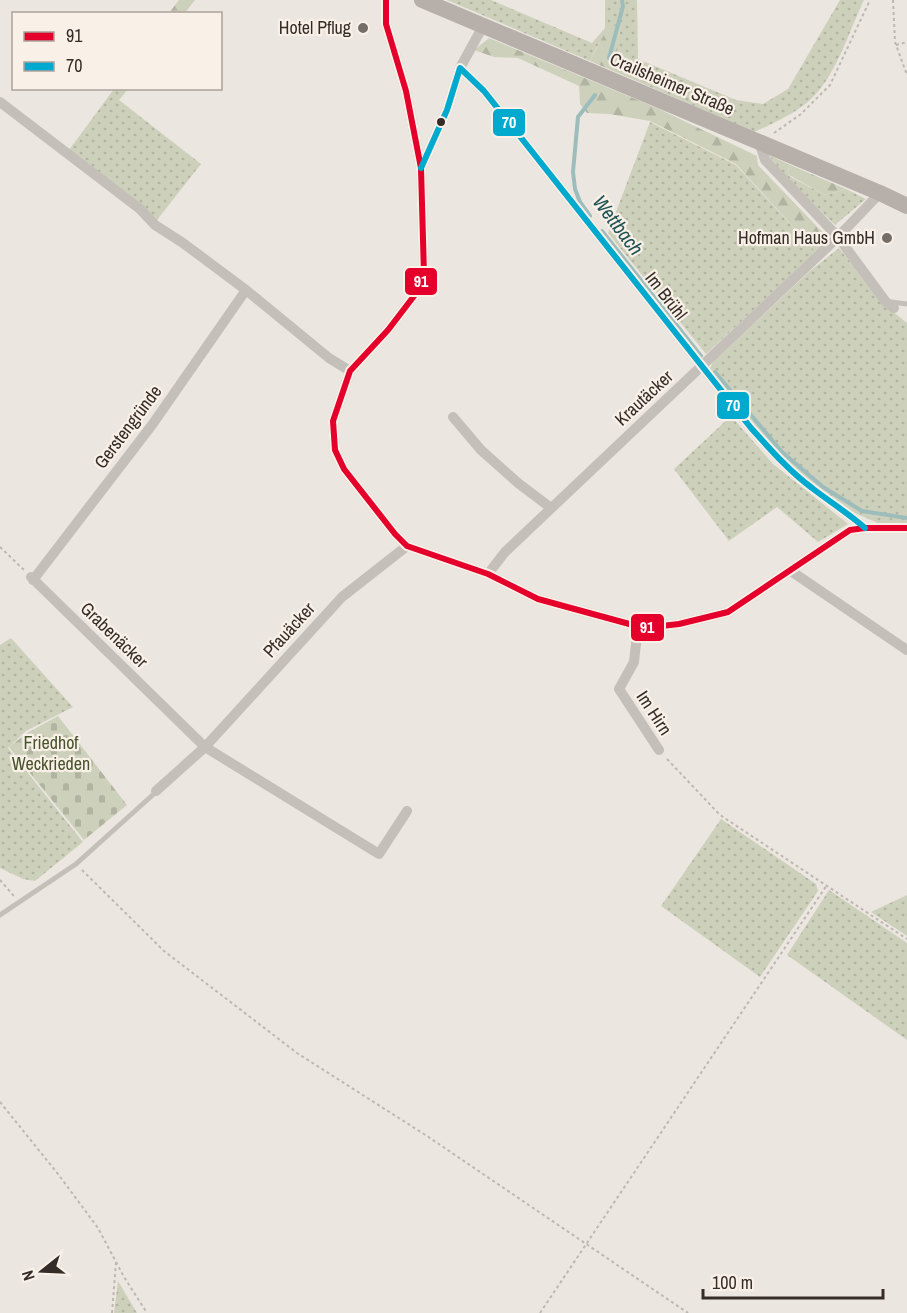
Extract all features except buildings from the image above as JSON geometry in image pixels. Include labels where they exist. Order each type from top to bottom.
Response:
[{"type":"main road","name":"Crailsheimer Straße","points":[[422,0],[907,206]]},
{"type":"street","points":[[386,0],[386,24],[406,91],[422,168],[424,275],[414,296],[388,330],[350,372],[333,422],[335,450],[344,469],[395,534],[407,546],[488,574],[538,599],[644,628],[679,624],[728,612],[850,530],[907,528]]},
{"type":"street","points":[[422,168],[447,110],[460,68],[483,26]]},
{"type":"street","name":"Im Brühl","points":[[460,68],[484,91],[751,428],[782,462],[865,528]]},
{"type":"street","points":[[0,102],[140,209],[155,225],[246,290],[329,358],[350,372]]},
{"type":"street","points":[[759,142],[765,160],[838,237],[890,305]]},
{"type":"street","name":"Krautäcker","points":[[488,574],[505,552],[838,237],[880,193]]},
{"type":"street","name":"Gerstengründe","points":[[32,578],[152,425],[246,290]]},
{"type":"street","points":[[453,417],[481,450],[518,483],[551,508]]},
{"type":"street","name":"Pfauäcker","points":[[156,791],[205,747],[342,597],[407,546]]},
{"type":"street","points":[[790,571],[907,650]]},
{"type":"street","name":"Grabenäcker","points":[[32,578],[205,747]]},
{"type":"street","name":"Im Hirn","points":[[638,626],[634,662],[619,689],[659,750]]},
{"type":"street","points":[[205,747],[379,854],[407,811]]},
{"type":"lane","points":[[890,305],[907,304]]},
{"type":"lane","points":[[0,915],[76,864],[156,791]]},
{"type":"path","points":[[759,142],[801,114],[830,85],[870,0]]},
{"type":"path","points":[[893,0],[896,45],[907,75]]},
{"type":"path","points":[[896,45],[907,42]]},
{"type":"path","points":[[0,547],[32,578]]},
{"type":"path","points":[[659,750],[720,815],[907,939]]},
{"type":"path","points":[[76,864],[164,951],[297,1053],[427,1136],[688,1313]]},
{"type":"path","points":[[0,880],[20,902]]},
{"type":"path","points":[[540,1313],[827,885]]},
{"type":"path","points":[[0,1102],[98,1228],[147,1313]]},
{"type":"path","points":[[112,1313],[116,1262]]},
{"type":"green space","points":[[179,0],[195,0],[186,12],[170,12]]},
{"type":"green space","points":[[447,0],[491,0],[592,43],[605,28],[605,0],[637,0],[638,59],[736,100],[763,104],[788,89],[840,0],[864,0],[835,66],[820,89],[798,109],[754,132],[632,79],[636,63],[617,53],[620,30],[599,43],[590,61]]},
{"type":"green space","points":[[616,24],[620,30],[617,53],[636,63],[632,79],[590,61],[607,29]]},
{"type":"green space","points":[[489,38],[657,108],[757,156],[758,165],[829,239],[816,252],[736,164],[650,121],[587,113],[580,104],[579,86],[518,58],[494,57],[474,50]]},
{"type":"green space","points":[[113,90],[127,90],[119,100],[201,164],[157,220],[69,150]]},
{"type":"green space","points":[[650,122],[736,165],[816,252],[706,354],[608,233]]},
{"type":"green space","points":[[767,154],[788,164],[789,176],[825,195],[846,189],[866,199],[835,225],[793,184]]},
{"type":"green space","points":[[788,164],[846,189],[825,195],[789,175]]},
{"type":"green space","points":[[839,248],[887,307],[907,323],[907,524],[880,524],[855,513],[799,476],[708,372],[713,362],[810,271]]},
{"type":"green space","points":[[731,416],[773,464],[848,524],[818,542],[777,507],[729,541],[674,469]]},
{"type":"green space","points":[[11,638],[73,707],[26,731],[8,748],[83,842],[35,881],[23,879],[0,868],[0,645]]},
{"type":"green space","name":"Friedhof Weckrieden","points":[[58,716],[127,805],[84,840],[9,747],[27,733]]},
{"type":"green space","points":[[721,819],[816,884],[818,891],[760,977],[661,906]]},
{"type":"green space","points":[[829,890],[907,943],[907,1040],[787,955]]},
{"type":"green space","points":[[907,895],[907,936],[871,912]]},
{"type":"green space","points":[[118,1281],[137,1313],[114,1313]]},
{"type":"waterway","name":"Wettbach","points":[[609,58],[623,6],[622,0]]},
{"type":"waterway","name":"Wettbach","points":[[590,216],[580,202],[575,189],[573,172],[578,117],[595,95]]},
{"type":"waterway","name":"Wettbach","points":[[602,231],[701,356]]},
{"type":"waterway","name":"Wettbach","points":[[715,372],[782,452],[823,487],[862,511],[907,518]]},
{"type":"transit line","name":"91","points":[[386,0],[386,24],[406,91],[421,168],[424,275],[414,296],[388,330],[350,371],[333,421],[335,450],[344,469],[395,534],[407,546],[488,574],[538,599],[644,628],[679,624],[728,612],[850,530],[907,528]]},
{"type":"transit line","name":"70","points":[[421,168],[447,110],[460,68],[484,91],[751,428],[795,474],[865,528]]},
{"type":"place","name":"Hotel Pflug","points":[[363,28]]},
{"type":"place","name":"Hofman Haus GmbH","points":[[887,238]]}]
